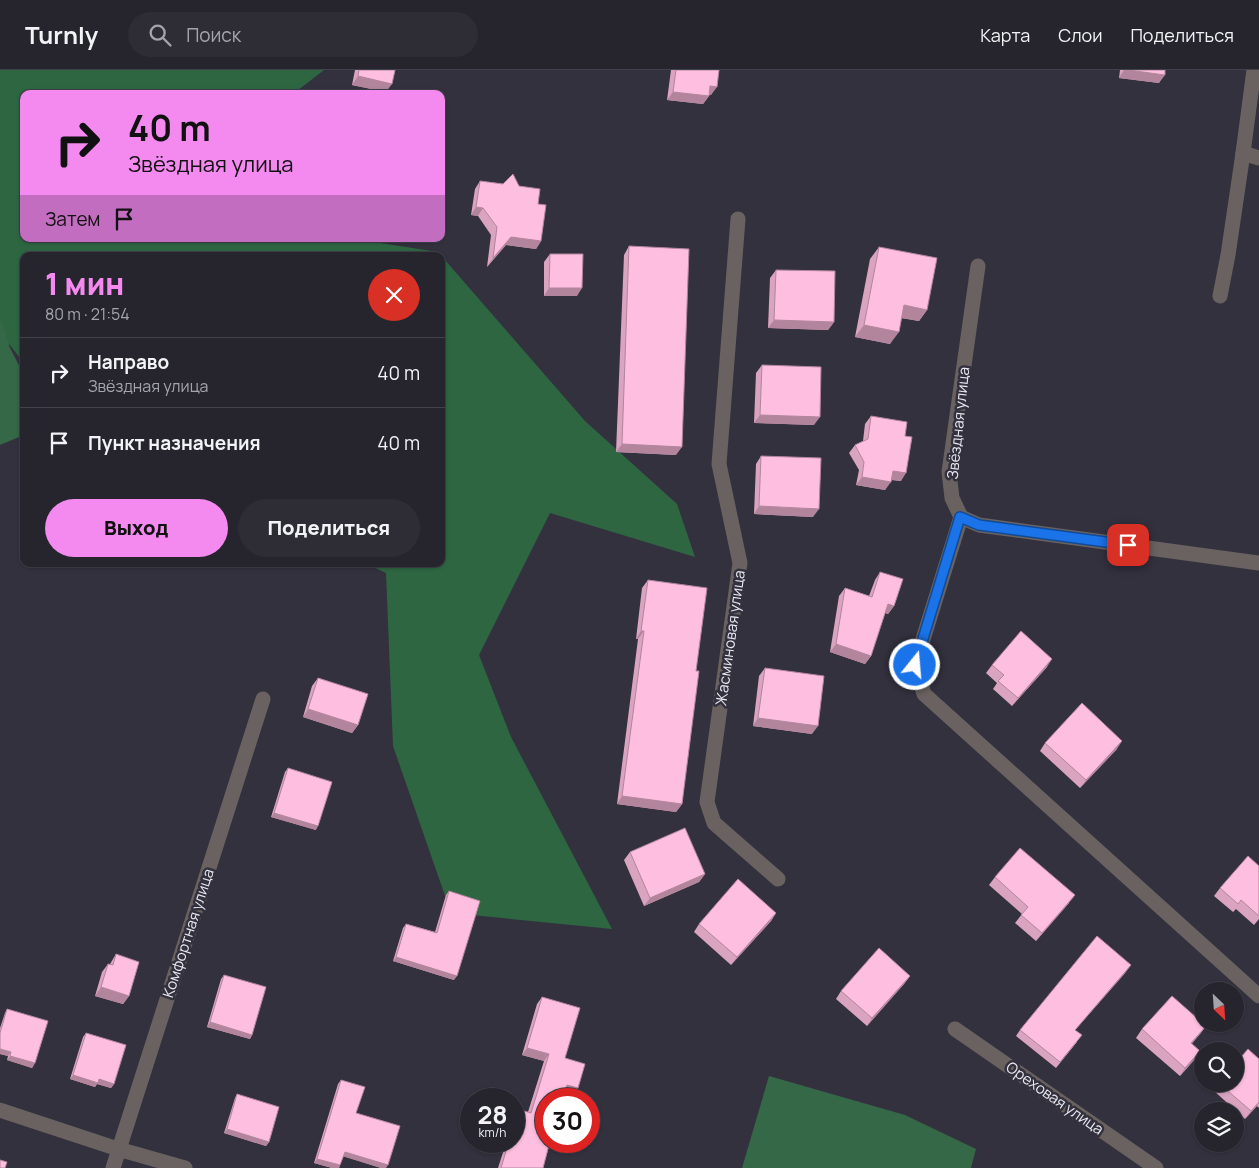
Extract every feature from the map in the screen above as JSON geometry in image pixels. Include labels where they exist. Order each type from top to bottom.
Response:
[{"type":"street","points":[[1220,296],[1228,255],[1254,70]]},
{"type":"street","points":[[1243,153],[1259,158]]},
{"type":"street","name":"Жасминовая улица","points":[[738,219],[719,464],[740,563],[707,802],[714,822],[778,879]]},
{"type":"street","name":"Звёздная улица","points":[[960,517],[952,498],[949,472],[978,266]]},
{"type":"street","points":[[1259,563],[979,525],[960,517],[915,665],[924,694],[1259,996]]},
{"type":"street","name":"Комфортная улица","points":[[113,1168],[263,699]]},
{"type":"street","name":"Ореховая улица","points":[[955,1029],[1156,1168]]},
{"type":"street","points":[[0,1110],[118,1149],[185,1168]]},
{"type":"green space","points":[[0,70],[324,70],[298,90],[20,90],[20,242],[374,242],[438,252],[20,252],[20,358],[9,344],[0,316]]},
{"type":"green space","points":[[0,259],[7,265],[9,346],[20,367],[20,437],[0,445]]},
{"type":"green space","points":[[445,260],[585,421],[677,504],[695,557],[550,513],[479,655],[511,737],[612,929],[451,913],[393,746],[386,573],[373,567],[445,567]]},
{"type":"green space","points":[[769,1076],[905,1115],[976,1149],[971,1168],[742,1168]]},
{"type":"building","points":[[359,70],[395,70],[392,84],[358,76]]},
{"type":"building","points":[[676,70],[719,70],[717,87],[710,86],[709,96],[673,92]]},
{"type":"building","points":[[1128,70],[1165,70],[1165,75]]},
{"type":"building","points":[[513,174],[519,186],[540,189],[538,204],[546,205],[541,241],[511,237],[493,258],[497,227],[483,208],[476,207],[480,181],[503,184]]},
{"type":"building","points":[[629,246],[689,249],[682,447],[622,444]]},
{"type":"building","points":[[879,247],[937,258],[927,310],[904,305],[899,332],[864,325]]},
{"type":"building","points":[[550,254],[583,254],[582,288],[549,288]]},
{"type":"building","points":[[776,270],[835,271],[834,322],[774,320]]},
{"type":"building","points":[[762,365],[821,367],[820,417],[760,415]]},
{"type":"building","points":[[871,416],[907,422],[905,436],[912,437],[906,473],[893,471],[891,482],[862,477],[864,462],[855,445],[868,439]]},
{"type":"building","points":[[761,456],[821,458],[819,509],[759,506]]},
{"type":"building","points":[[880,572],[903,579],[894,606],[888,604],[871,656],[836,644],[845,588],[872,597]]},
{"type":"building","points":[[648,580],[707,588],[696,671],[699,671],[682,804],[622,796],[644,631],[641,631]]},
{"type":"building","points":[[1021,631],[1052,659],[1018,698],[998,681],[1004,675],[992,665]]},
{"type":"building","points":[[765,668],[824,676],[818,726],[758,718]]},
{"type":"building","points":[[318,678],[368,694],[358,725],[308,709]]},
{"type":"building","points":[[1082,703],[1122,741],[1086,780],[1045,743]]},
{"type":"building","points":[[288,768],[332,782],[318,826],[274,813]]},
{"type":"building","points":[[685,828],[705,874],[650,898],[630,852]]},
{"type":"building","points":[[1020,848],[1075,895],[1042,933],[1021,915],[1028,907],[995,877]]},
{"type":"building","points":[[1248,856],[1259,866],[1259,916],[1241,900],[1238,904],[1220,888]]},
{"type":"building","points":[[738,879],[776,913],[737,957],[699,924]]},
{"type":"building","points":[[449,891],[480,901],[457,976],[396,957],[406,924],[437,933]]},
{"type":"building","points":[[1097,936],[1131,965],[1075,1030],[1082,1035],[1060,1062],[1020,1030]]},
{"type":"building","points":[[879,948],[910,976],[872,1018],[841,991]]},
{"type":"building","points":[[116,954],[139,962],[129,996],[101,987],[108,964],[113,965]]},
{"type":"building","points":[[224,975],[266,987],[252,1035],[210,1022]]},
{"type":"building","points":[[1172,996],[1194,1015],[1194,1032],[1201,1032],[1191,1043],[1194,1046],[1194,1058],[1185,1068],[1142,1029]]},
{"type":"building","points":[[542,997],[580,1008],[565,1058],[585,1064],[578,1088],[567,1085],[566,1088],[539,1088],[549,1054],[527,1048]]},
{"type":"building","points":[[7,1009],[48,1021],[35,1063],[10,1056],[11,1052],[0,1049],[0,1033]]},
{"type":"building","points":[[86,1033],[126,1045],[114,1084],[99,1079],[98,1083],[73,1075]]},
{"type":"building","points":[[1248,1049],[1259,1059],[1259,1102],[1251,1111],[1244,1105],[1244,1102],[1241,1102],[1229,1092],[1244,1092],[1244,1054]]},
{"type":"building","points":[[341,1080],[365,1087],[356,1113],[400,1126],[388,1165],[345,1152],[340,1165],[317,1159]]},
{"type":"building","points":[[237,1094],[279,1107],[269,1142],[227,1129]]},
{"type":"building","points":[[535,1100],[535,1153],[547,1153],[543,1168],[501,1168],[505,1153],[525,1153],[525,1111],[531,1113]]},
{"type":"building","points":[[0,1160],[7,1162],[5,1168],[0,1168]]},
{"type":"route","points":[[915,665],[960,517],[979,525],[1128,545]]}]
